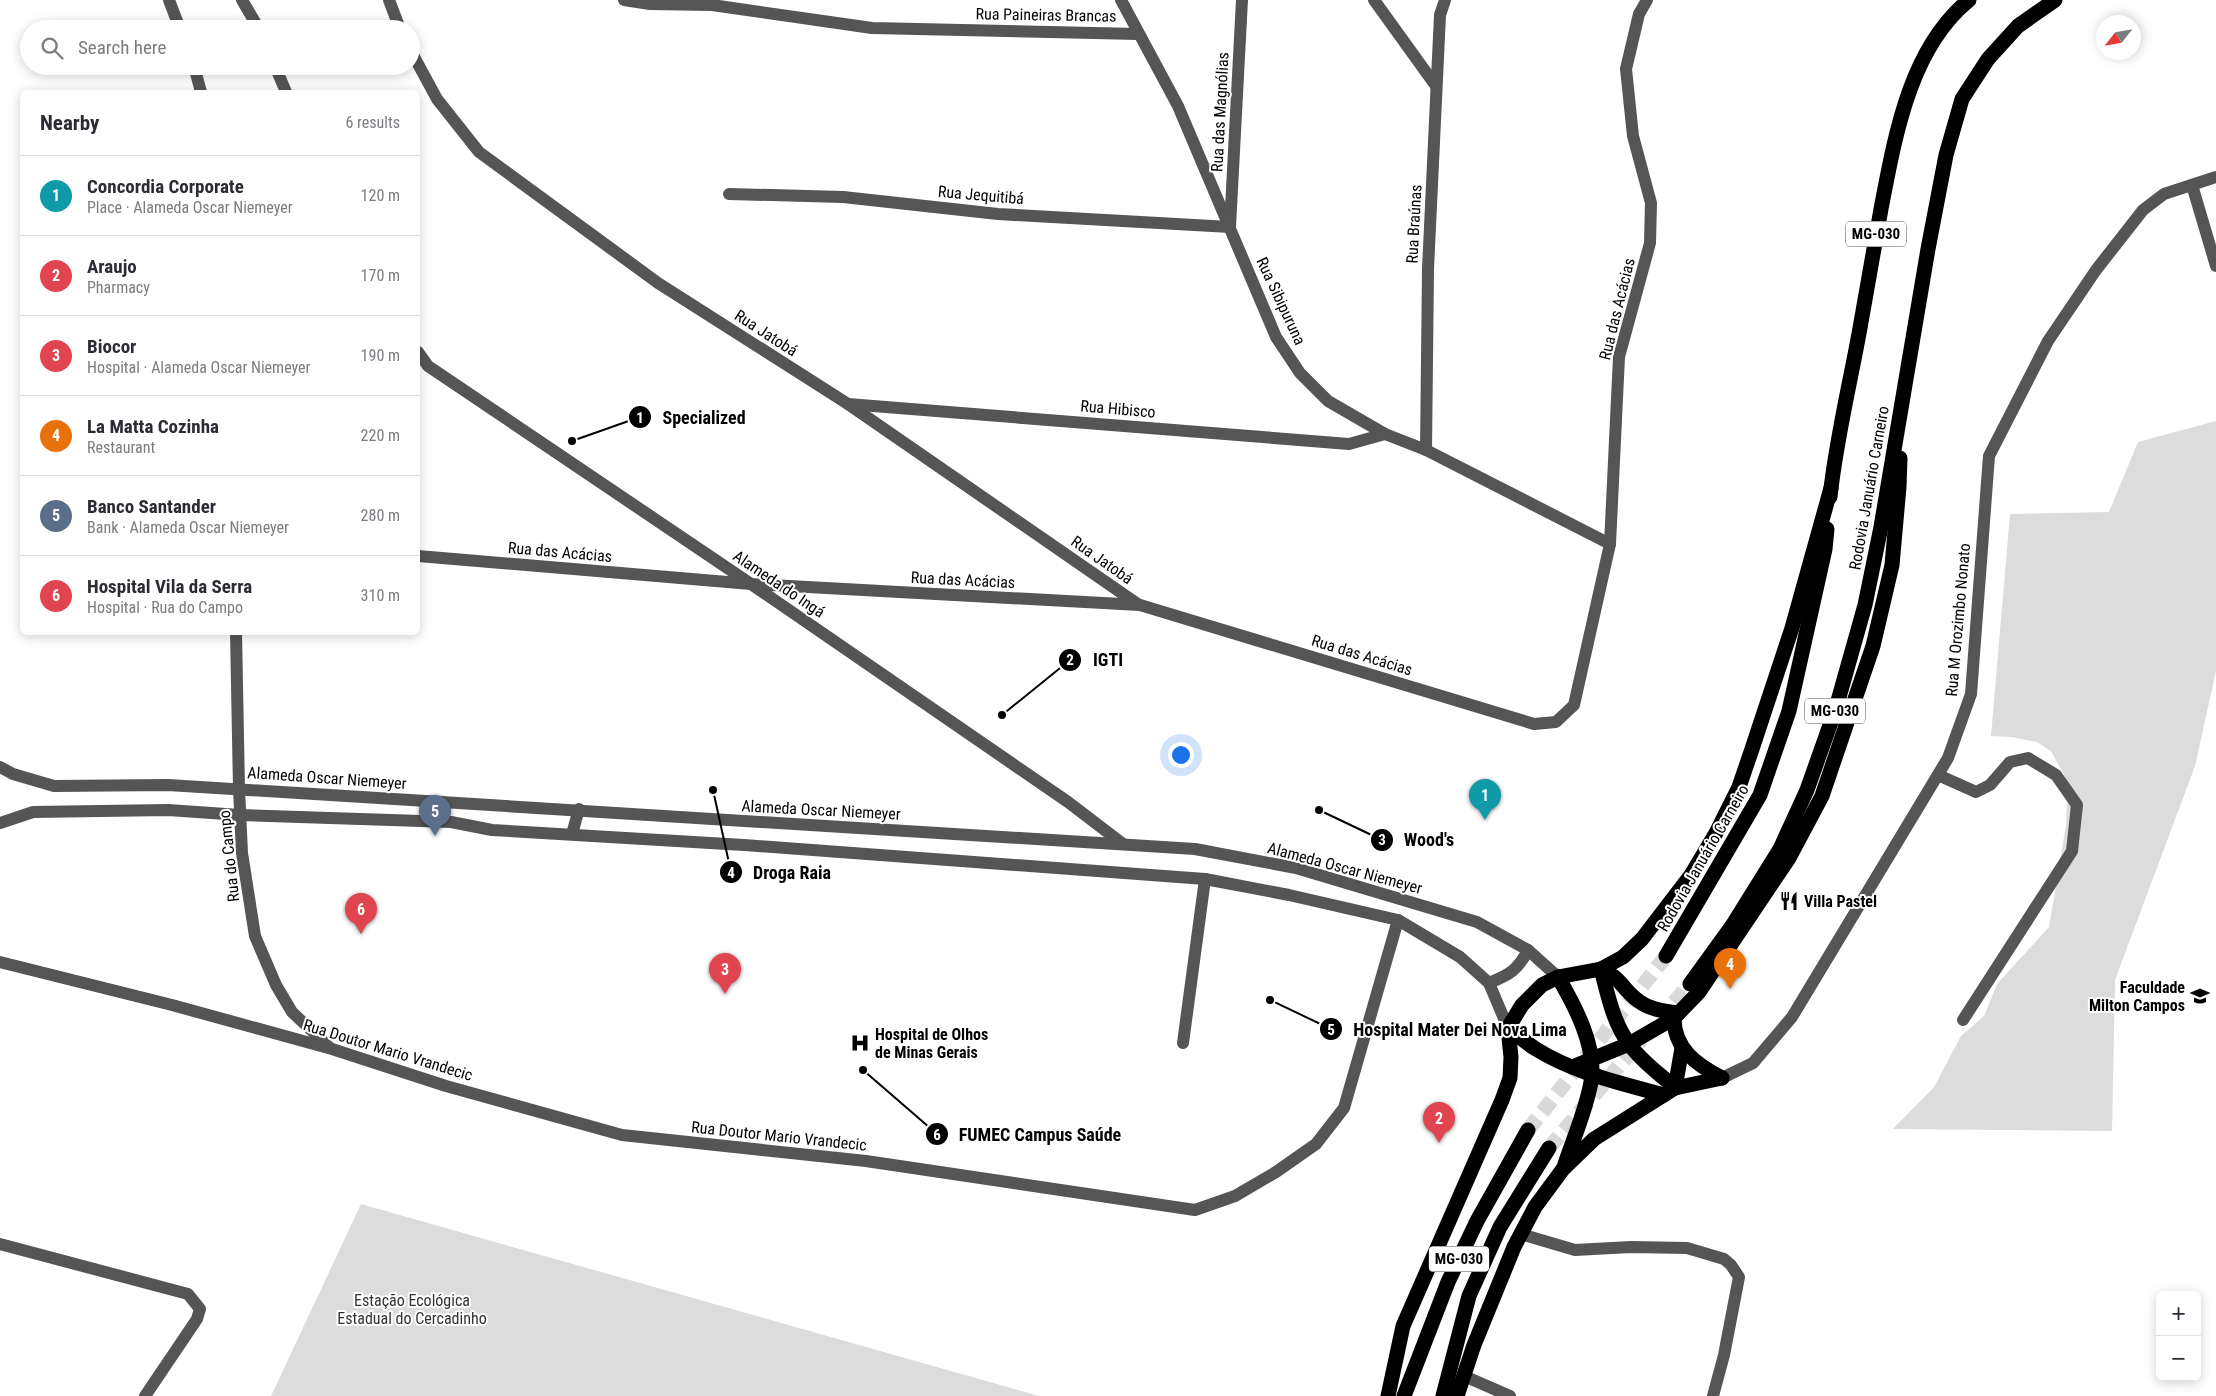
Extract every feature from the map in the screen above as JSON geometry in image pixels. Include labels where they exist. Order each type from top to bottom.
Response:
[{"type":"highway","name":"Rodovia Januário Carneiro","points":[[1666,956],[1760,795],[1789,711],[1825,549],[1831,488],[1889,166],[1902,115],[1918,70],[1937,34],[1969,0]]},
{"type":"highway","name":"Rodovia Januário Carneiro","points":[[1690,984],[1732,926],[1780,849],[1807,790],[1836,708],[1866,605],[1946,156],[1962,99],[1988,59],[2018,26],[2055,0]]},
{"type":"highway","points":[[1591,1066],[1676,1016],[1699,992],[1789,858],[1822,796],[1873,646],[1892,565],[1900,487],[1900,407]]},
{"type":"highway","points":[[1388,1396],[1403,1326],[1510,1078],[1511,1057],[1508,1028],[1522,1005],[1542,985],[1558,977],[1601,969],[1623,957],[1642,939],[1691,875],[1716,833],[1739,788],[1792,628],[1831,488]]},
{"type":"highway","points":[[1601,969],[1614,975],[1627,992],[1641,1003],[1676,1016]]},
{"type":"highway","points":[[1601,969],[1612,1012],[1629,1044],[1670,1091]]},
{"type":"highway","points":[[1558,977],[1577,1008],[1591,1066],[1580,1118],[1563,1169]]},
{"type":"highway","points":[[1676,1016],[1676,1034],[1682,1048],[1697,1064],[1722,1078]]},
{"type":"highway","points":[[1508,1028],[1536,1049],[1575,1066],[1591,1066],[1670,1091]]},
{"type":"highway","points":[[1670,1091],[1682,1048]]},
{"type":"highway","points":[[1457,1396],[1474,1345],[1521,1234],[1535,1207],[1563,1169],[1594,1139],[1670,1091],[1722,1078]]},
{"type":"highway","name":"MG-030","points":[[1404,1396],[1448,1282],[1477,1220],[1528,1130]]},
{"type":"highway","name":"MG-030","points":[[1443,1396],[1469,1296],[1500,1227],[1549,1148]]},
{"type":"street","points":[[169,0],[177,20]]},
{"type":"street","points":[[242,0],[254,20]]},
{"type":"street","points":[[389,0],[397,20]]},
{"type":"street","name":"Rua Paineiras Brancas","points":[[624,0],[650,4],[712,5],[872,28],[1138,34]]},
{"type":"street","name":"Rua Sibipuruna","points":[[1121,0],[1178,106],[1276,337],[1300,373],[1328,401],[1385,434],[1426,450],[1610,544]]},
{"type":"street","name":"Rua das Magnólias","points":[[1230,227],[1242,0]]},
{"type":"street","points":[[1374,0],[1436,86]]},
{"type":"street","name":"Rua Braúnas","points":[[1426,450],[1428,269],[1440,15],[1445,0]]},
{"type":"street","name":"Rua das Acácias","points":[[420,556],[751,584],[1140,605],[1534,724],[1556,722],[1574,706],[1610,544],[1619,357],[1650,243],[1651,202],[1632,136],[1626,69],[1638,14],[1647,0]]},
{"type":"street","name":"Rua Jatobá","points":[[420,68],[437,99],[479,152],[658,283],[848,404],[1140,605]]},
{"type":"street","points":[[196,75],[200,90]]},
{"type":"street","points":[[279,75],[285,90]]},
{"type":"street","name":"Rua M Orozimbo Nonato","points":[[1722,1078],[1753,1063],[1792,1017],[1948,758],[1970,694],[1989,456],[2048,341],[2096,270],[2143,210],[2164,194],[2216,177]]},
{"type":"street","points":[[2192,185],[2216,266]]},
{"type":"street","name":"Rua Jequitibá","points":[[729,194],[842,197],[998,214],[1230,227]]},
{"type":"street","name":"Alameda do Ingá","points":[[423,366],[751,584],[1068,802],[1123,844]]},
{"type":"street","name":"Rua Hibisco","points":[[848,404],[1349,444],[1385,434]]},
{"type":"street","name":"Rua do Campo","points":[[236,635],[242,853],[255,936],[276,985],[292,1012],[332,1049]]},
{"type":"street","points":[[1938,775],[1976,792],[1990,785],[2010,762],[2028,758],[2056,775],[2077,805],[2072,851],[1963,1020]]},
{"type":"street","name":"Alameda Oscar Niemeyer","points":[[0,767],[13,774],[54,786],[168,785],[579,809],[1195,849],[1296,868],[1477,922],[1528,950],[1558,977]]},
{"type":"street","points":[[572,834],[579,809]]},
{"type":"street","points":[[0,823],[33,812],[168,810],[240,815],[451,822],[492,830],[744,845],[1206,880],[1289,895],[1398,920],[1460,957],[1489,984],[1508,1028]]},
{"type":"street","points":[[1184,1043],[1206,880]]},
{"type":"street","name":"Rua Doutor Mario Vrandecic","points":[[0,962],[172,1004],[332,1049],[446,1086],[622,1135],[866,1161],[1195,1210],[1235,1196],[1276,1172],[1316,1144],[1344,1108],[1398,920]]},
{"type":"street","points":[[1489,984],[1507,976],[1521,965],[1528,950]]},
{"type":"street","points":[[1521,1234],[1575,1250],[1631,1247],[1687,1248],[1724,1259],[1731,1265],[1739,1277],[1724,1355],[1713,1396]]},
{"type":"street","points":[[0,1244],[188,1294],[200,1308],[197,1319],[145,1396]]},
{"type":"street","points":[[1464,1376],[1510,1396]]},
{"type":"green space","points":[[2216,421],[2216,671],[2195,766],[2115,980],[2112,1131],[1893,1129],[1934,1087],[1961,1036],[1984,1016],[1997,984],[2049,927],[2066,825],[2068,782],[2051,751],[2037,742],[2011,737],[1991,736],[2010,514],[2109,512],[2138,442]]},
{"type":"green space","name":"Estação Ecológica Estadual do Cercadinho","points":[[361,1204],[1039,1396],[271,1396]]},
{"type":"tunnel","points":[[1528,1130],[1666,956]]},
{"type":"tunnel","points":[[1659,1020],[1690,984]]},
{"type":"tunnel","points":[[1549,1148],[1642,1039]]},
{"type":"place","name":"Specialized","points":[[572,441]]},
{"type":"place","name":"IGTI","points":[[1002,715]]},
{"type":"place","name":"Droga Raia","points":[[713,790]]},
{"type":"place","name":"Wood's","points":[[1319,810]]},
{"type":"place","name":"Concordia Corporate","points":[[1485,820]]},
{"type":"place","name":"Banco Santander","points":[[435,836]]},
{"type":"place","name":"Villa Pastel","points":[[1789,901]]},
{"type":"place","name":"Hospital Vila da Serra","points":[[361,934]]},
{"type":"place","name":"La Matta Cozinha","points":[[1730,989]]},
{"type":"place","name":"Biocor","points":[[725,994]]},
{"type":"place","name":"Faculdade Milton Campos","points":[[2200,996]]},
{"type":"place","name":"Hospital Mater Dei Nova Lima","points":[[1270,1000]]},
{"type":"place","name":"Hospital de Olhos de Minas Gerais","points":[[860,1043]]},
{"type":"place","name":"FUMEC Campus Saúde","points":[[863,1070]]},
{"type":"place","name":"Araujo","points":[[1439,1143]]}]
